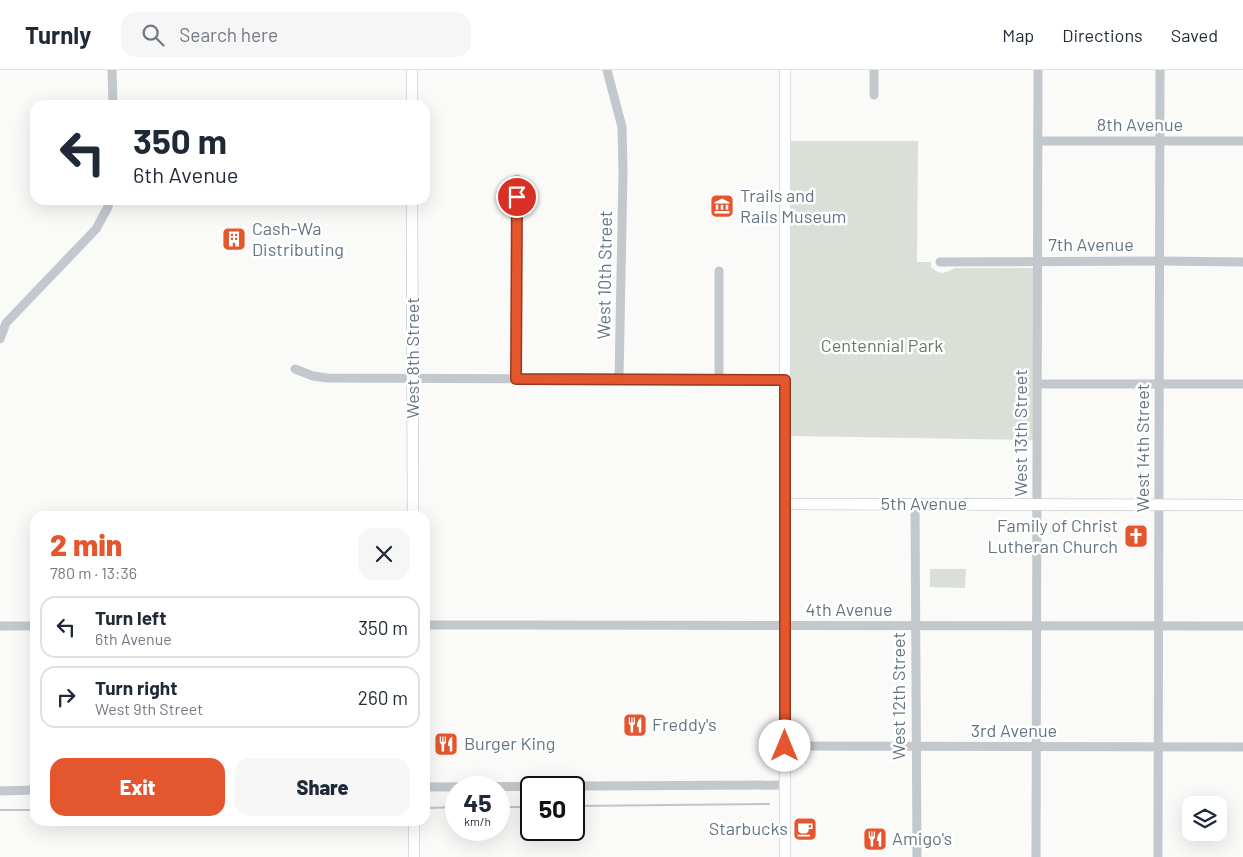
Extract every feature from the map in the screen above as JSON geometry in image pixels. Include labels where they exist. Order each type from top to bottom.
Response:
[{"type":"street","points":[[112,70],[113,100]]},
{"type":"street","points":[[412,70],[412,100]]},
{"type":"street","name":"West 10th Street","points":[[606,70],[622,127],[623,172],[619,379]]},
{"type":"street","points":[[785,70],[785,857]]},
{"type":"street","points":[[874,70],[874,95]]},
{"type":"street","name":"West 13th Street","points":[[1036,857],[1038,70]]},
{"type":"street","name":"West 14th Street","points":[[1158,857],[1160,70]]},
{"type":"street","name":"8th Avenue","points":[[1038,141],[1243,141]]},
{"type":"street","points":[[516,379],[517,179]]},
{"type":"street","points":[[0,339],[6,323],[96,229],[108,205]]},
{"type":"street","name":"West 8th Street","points":[[412,205],[413,511]]},
{"type":"street","name":"7th Avenue","points":[[940,262],[1243,262]]},
{"type":"street","points":[[718,380],[719,271]]},
{"type":"street","points":[[295,370],[327,378],[785,380]]},
{"type":"street","points":[[1037,384],[1243,384]]},
{"type":"street","name":"5th Avenue","points":[[785,504],[1243,505]]},
{"type":"street","name":"West 12th Street","points":[[915,504],[916,857]]},
{"type":"street","name":"4th Avenue","points":[[430,625],[1243,626]]},
{"type":"street","points":[[0,626],[30,626]]},
{"type":"street","name":"3rd Avenue","points":[[785,746],[1243,747]]},
{"type":"street","points":[[430,787],[785,785]]},
{"type":"street","points":[[0,790],[30,790]]},
{"type":"street","points":[[414,826],[414,857]]},
{"type":"green space","name":"Centennial Park","points":[[790,141],[918,141],[917,262],[931,262],[931,267],[937,272],[943,273],[955,268],[1033,268],[1033,440],[790,436]]},
{"type":"green space","points":[[930,569],[966,569],[965,588],[930,587]]},
{"type":"waterway","points":[[585,806],[769,804]]},
{"type":"waterway","points":[[430,808],[445,807]]},
{"type":"waterway","points":[[510,807],[520,807]]},
{"type":"waterway","points":[[0,810],[30,810]]},
{"type":"place","name":"Trails and Rails Museum","points":[[722,206]]},
{"type":"place","name":"Cash-Wa Distributing","points":[[234,239]]},
{"type":"place","name":"Family of Christ Lutheran Church","points":[[1136,536]]},
{"type":"place","name":"Freddy's","points":[[635,725]]},
{"type":"place","name":"Burger King","points":[[446,744]]},
{"type":"place","name":"Starbucks","points":[[805,829]]},
{"type":"place","name":"Amigo's","points":[[875,839]]},
{"type":"route","points":[[517,197],[516,379],[785,380],[785,746]]}]
